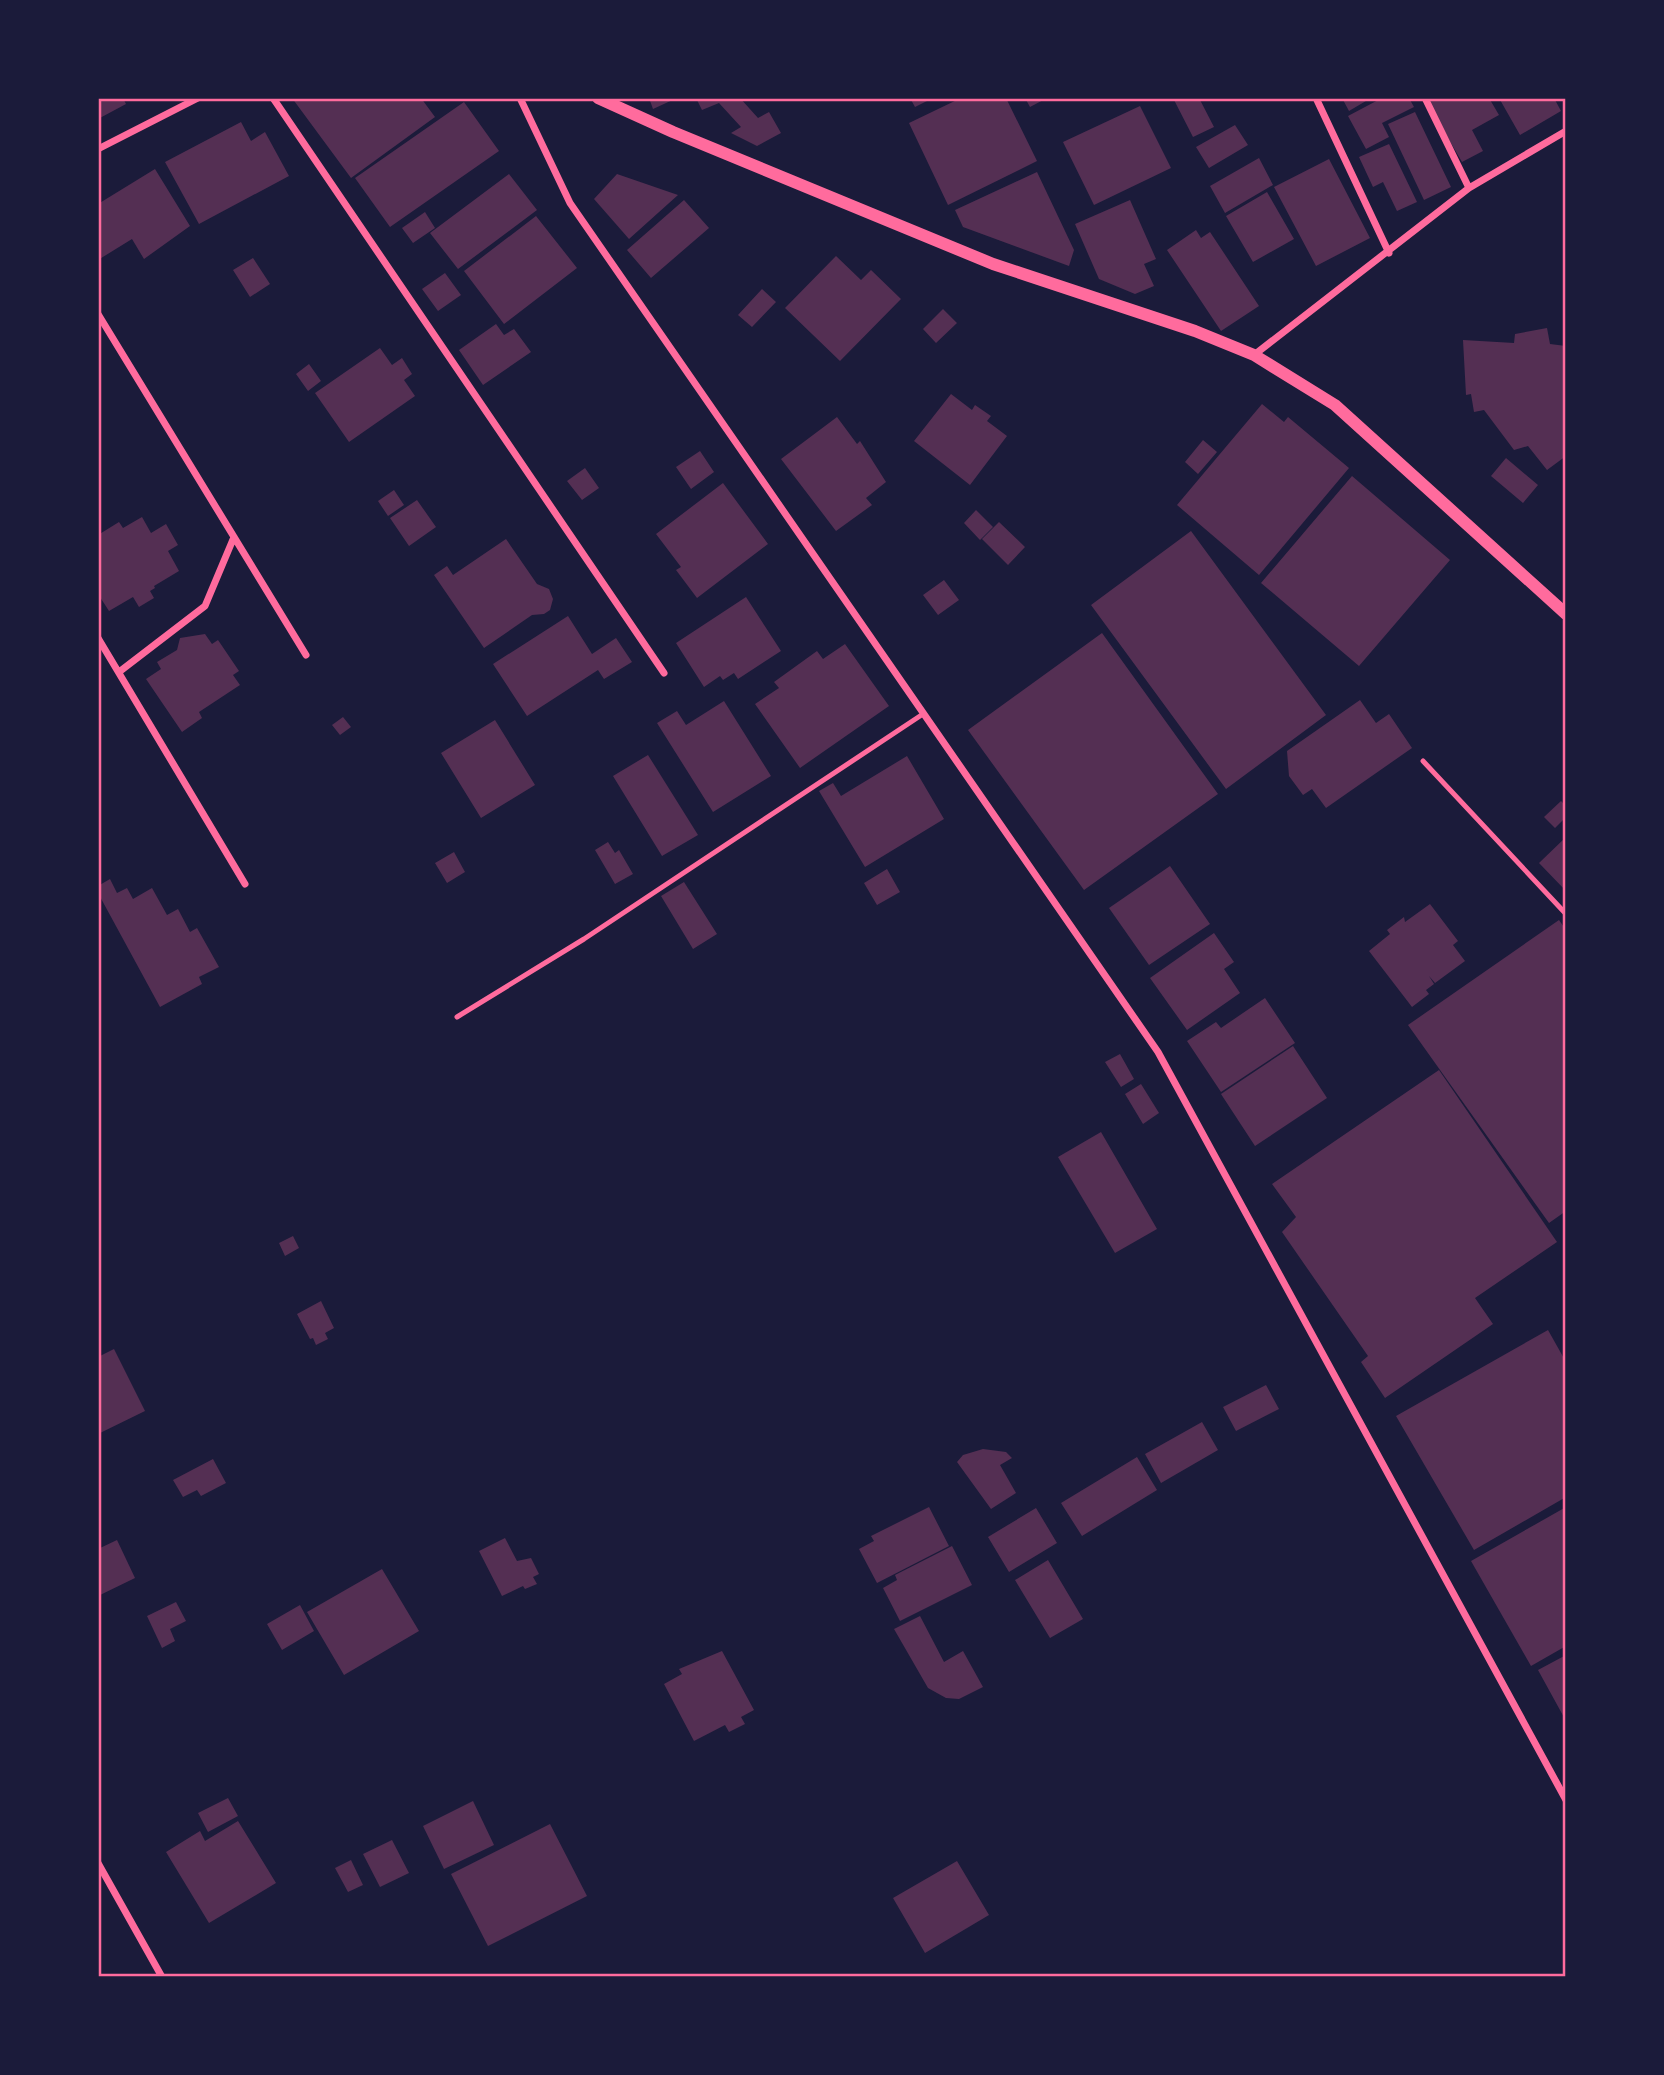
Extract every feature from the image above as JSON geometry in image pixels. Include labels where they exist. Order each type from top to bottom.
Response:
[{"type":"street","points":[[98,149],[198,98]]},
{"type":"street","points":[[273,98],[664,673]]},
{"type":"street","points":[[520,98],[570,203],[1158,1052],[1566,1800]]},
{"type":"street","points":[[598,98],[673,132],[993,264],[1195,331],[1254,355],[1335,405],[1566,614]]},
{"type":"street","points":[[1316,98],[1389,253]]},
{"type":"street","points":[[1424,98],[1469,188]]},
{"type":"street","points":[[1254,355],[1389,253],[1469,188],[1566,131]]},
{"type":"street","points":[[98,314],[306,654]]},
{"type":"street","points":[[119,672],[205,606],[234,537]]},
{"type":"street","points":[[98,638],[245,884]]},
{"type":"street","points":[[98,1863],[162,1977]]},
{"type":"lane","points":[[457,1017],[584,940],[923,714]]},
{"type":"lane","points":[[1423,761],[1566,914]]},
{"type":"building","points":[[98,98],[123,98],[126,104],[98,119]]},
{"type":"building","points":[[292,98],[421,98],[435,117],[351,178]]},
{"type":"building","points":[[649,98],[677,98],[653,109]]},
{"type":"building","points":[[696,98],[740,98],[758,118],[769,112],[781,133],[757,146],[731,133],[741,127],[719,103],[702,110]]},
{"type":"building","points":[[910,98],[933,98],[915,107]]},
{"type":"building","points":[[961,98],[1006,98],[1037,161],[948,205],[909,123]]},
{"type":"building","points":[[1025,98],[1047,98],[1030,107]]},
{"type":"building","points":[[1173,98],[1199,98],[1214,127],[1193,137]]},
{"type":"building","points":[[1342,98],[1371,98],[1349,111]]},
{"type":"building","points":[[1382,98],[1409,98],[1414,107],[1382,123],[1389,137],[1366,149],[1348,116]]},
{"type":"building","points":[[1433,98],[1489,98],[1499,115],[1472,130],[1483,151],[1462,162],[1427,102]]},
{"type":"building","points":[[1499,98],[1554,98],[1561,111],[1520,135]]},
{"type":"building","points":[[464,102],[499,151],[390,227],[355,178]]},
{"type":"building","points":[[1140,106],[1171,168],[1094,205],[1063,142]]},
{"type":"building","points":[[1415,112],[1451,187],[1424,200],[1388,124]]},
{"type":"building","points":[[241,122],[251,141],[265,132],[289,176],[199,224],[165,162]]},
{"type":"building","points":[[1235,125],[1248,145],[1209,168],[1196,147]]},
{"type":"building","points":[[1389,144],[1417,202],[1397,211],[1383,182],[1373,187],[1359,157]]},
{"type":"building","points":[[1259,158],[1273,185],[1225,213],[1210,186]]},
{"type":"building","points":[[1329,159],[1370,238],[1316,266],[1274,187]]},
{"type":"building","points":[[155,169],[190,226],[144,259],[132,239],[98,260],[98,204]]},
{"type":"building","points":[[1037,172],[1074,250],[1069,266],[963,227],[955,210]]},
{"type":"building","points":[[509,174],[537,210],[458,269],[430,233]]},
{"type":"building","points":[[617,174],[678,195],[629,239],[594,199]]},
{"type":"building","points":[[1267,192],[1294,239],[1253,262],[1226,216]]},
{"type":"building","points":[[684,200],[709,228],[651,278],[627,250]]},
{"type":"building","points":[[1130,200],[1156,259],[1144,264],[1154,286],[1135,294],[1099,279],[1075,224]]},
{"type":"building","points":[[425,212],[435,228],[413,243],[402,228]]},
{"type":"building","points":[[536,216],[577,268],[504,324],[464,271]]},
{"type":"building","points":[[1196,230],[1201,238],[1210,232],[1259,306],[1221,331],[1167,250]]},
{"type":"building","points":[[836,256],[861,280],[871,270],[901,299],[840,361],[785,308]]},
{"type":"building","points":[[253,258],[270,284],[250,297],[233,270]]},
{"type":"building","points":[[445,273],[461,295],[438,311],[422,289]]},
{"type":"building","points":[[762,289],[776,302],[752,327],[738,315]]},
{"type":"building","points":[[943,309],[957,323],[936,343],[923,329]]},
{"type":"building","points":[[496,324],[504,335],[514,329],[531,352],[483,385],[459,350]]},
{"type":"building","points":[[1547,328],[1550,344],[1566,346],[1566,456],[1547,470],[1528,446],[1514,450],[1484,410],[1474,412],[1471,394],[1466,395],[1463,340],[1514,343],[1515,334]]},
{"type":"building","points":[[380,348],[392,365],[402,358],[412,374],[404,380],[415,396],[349,442],[315,393]]},
{"type":"building","points":[[309,364],[321,381],[308,391],[296,374]]},
{"type":"building","points":[[951,394],[972,410],[975,405],[991,416],[987,421],[1007,436],[970,485],[914,441]]},
{"type":"building","points":[[1262,404],[1284,422],[1288,417],[1349,468],[1259,575],[1177,505]]},
{"type":"building","points":[[837,417],[857,444],[860,441],[886,482],[866,498],[872,505],[836,531],[781,459]]},
{"type":"building","points":[[1203,440],[1217,452],[1198,474],[1185,462]]},
{"type":"building","points":[[700,451],[714,472],[691,489],[676,467]]},
{"type":"building","points":[[1506,458],[1538,485],[1523,503],[1491,476]]},
{"type":"building","points":[[585,468],[599,488],[582,500],[567,481]]},
{"type":"building","points":[[1352,476],[1450,560],[1359,666],[1261,583]]},
{"type":"building","points":[[723,483],[768,544],[697,598],[676,570],[681,567],[656,534]]},
{"type":"building","points":[[394,490],[404,505],[388,516],[378,501]]},
{"type":"building","points":[[417,500],[436,527],[409,546],[390,518]]},
{"type":"building","points":[[976,510],[993,527],[980,540],[964,523]]},
{"type":"building","points":[[142,517],[151,533],[166,524],[178,545],[168,551],[179,571],[154,586],[150,591],[154,598],[139,607],[133,597],[109,611],[98,594],[98,535],[119,522],[123,528]]},
{"type":"building","points":[[999,522],[1025,547],[1008,565],[982,539]]},
{"type":"building","points":[[1191,531],[1326,715],[1226,789],[1091,605]]},
{"type":"building","points":[[506,539],[537,584],[549,589],[553,599],[550,610],[544,614],[532,615],[484,648],[434,575],[447,566],[453,575]]},
{"type":"building","points":[[944,580],[959,600],[938,615],[923,595]]},
{"type":"building","points":[[746,597],[781,651],[738,679],[734,673],[723,680],[720,676],[704,687],[676,643]]},
{"type":"building","points":[[568,616],[592,654],[616,638],[632,662],[604,679],[598,670],[527,716],[493,664]]},
{"type":"building","points":[[1102,633],[1218,794],[1084,890],[968,730]]},
{"type":"building","points":[[205,634],[212,644],[218,640],[239,671],[233,675],[240,685],[199,712],[202,718],[182,732],[146,679],[161,669],[157,662],[177,650],[180,638]]},
{"type":"building","points":[[845,644],[889,706],[800,768],[755,704],[779,688],[774,682],[817,651],[823,659]]},
{"type":"building","points":[[1360,700],[1376,723],[1389,714],[1412,748],[1326,808],[1312,789],[1303,795],[1289,776],[1287,751]]},
{"type":"building","points":[[724,701],[771,776],[713,812],[657,723],[677,711],[686,725]]},
{"type":"building","points":[[343,717],[351,727],[340,735],[332,725]]},
{"type":"building","points":[[495,720],[535,785],[481,818],[441,753]]},
{"type":"building","points":[[648,755],[698,835],[662,856],[613,776]]},
{"type":"building","points":[[907,756],[944,819],[865,867],[819,791],[833,783],[841,796]]},
{"type":"building","points":[[1561,801],[1566,806],[1566,817],[1555,828],[1544,817]]},
{"type":"building","points":[[1566,837],[1566,891],[1539,863]]},
{"type":"building","points":[[608,842],[615,853],[619,850],[633,874],[615,884],[595,850]]},
{"type":"building","points":[[454,852],[465,872],[447,883],[435,863]]},
{"type":"building","points":[[1170,866],[1210,924],[1149,965],[1109,908]]},
{"type":"building","points":[[887,869],[900,892],[877,905],[864,883]]},
{"type":"building","points":[[110,879],[117,893],[127,888],[133,899],[152,888],[167,915],[178,909],[190,932],[197,928],[219,967],[199,977],[202,984],[160,1007],[98,893],[98,886]]},
{"type":"building","points":[[684,882],[717,934],[693,949],[661,896]]},
{"type":"building","points":[[1430,904],[1458,941],[1453,945],[1465,961],[1435,983],[1429,976],[1434,984],[1426,990],[1429,994],[1412,1007],[1369,951],[1390,934],[1387,930],[1404,917],[1405,922]]},
{"type":"building","points":[[1559,920],[1566,930],[1566,1211],[1549,1223],[1408,1025]]},
{"type":"building","points":[[1214,933],[1234,962],[1224,969],[1240,993],[1187,1030],[1150,978]]},
{"type":"building","points":[[1265,998],[1295,1043],[1221,1092],[1187,1041],[1216,1022],[1221,1028]]},
{"type":"building","points":[[1293,1046],[1327,1098],[1255,1146],[1221,1094]]},
{"type":"building","points":[[1120,1054],[1134,1079],[1121,1087],[1105,1062]]},
{"type":"building","points":[[1439,1070],[1557,1242],[1475,1298],[1493,1324],[1385,1398],[1361,1362],[1368,1356],[1282,1232],[1296,1217],[1272,1184]]},
{"type":"building","points":[[1141,1084],[1159,1113],[1143,1124],[1125,1094]]},
{"type":"building","points":[[1101,1132],[1157,1229],[1115,1253],[1058,1157]]},
{"type":"building","points":[[293,1236],[299,1248],[285,1256],[279,1243]]},
{"type":"building","points":[[321,1301],[334,1328],[325,1333],[328,1339],[316,1345],[297,1314]]},
{"type":"building","points":[[1548,1330],[1566,1362],[1566,1497],[1474,1550],[1396,1416]]},
{"type":"building","points":[[114,1349],[145,1411],[98,1434],[98,1357]]},
{"type":"building","points":[[1266,1385],[1279,1409],[1236,1431],[1223,1407]]},
{"type":"building","points":[[1202,1422],[1218,1450],[1161,1483],[1145,1454]]},
{"type":"building","points":[[983,1449],[1006,1452],[1012,1458],[1000,1465],[1016,1493],[991,1509],[957,1462],[963,1455]]},
{"type":"building","points":[[1137,1457],[1157,1490],[1082,1536],[1061,1503]]},
{"type":"building","points":[[213,1459],[226,1483],[201,1496],[197,1490],[183,1497],[173,1480]]},
{"type":"building","points":[[929,1507],[949,1546],[877,1583],[859,1549],[874,1541],[871,1536]]},
{"type":"building","points":[[1566,1507],[1566,1646],[1531,1666],[1471,1561]]},
{"type":"building","points":[[1036,1508],[1057,1543],[1009,1572],[988,1537]]},
{"type":"building","points":[[505,1538],[517,1561],[531,1558],[539,1574],[533,1577],[537,1584],[525,1589],[523,1586],[502,1596],[479,1551]]},
{"type":"building","points":[[117,1540],[135,1578],[98,1596],[98,1549]]},
{"type":"building","points":[[952,1546],[972,1585],[900,1621],[883,1588],[897,1580],[895,1575]]},
{"type":"building","points":[[1048,1560],[1083,1619],[1050,1638],[1015,1580]]},
{"type":"building","points":[[382,1569],[419,1631],[344,1675],[307,1612]]},
{"type":"building","points":[[176,1602],[186,1621],[170,1629],[175,1641],[162,1648],[147,1616]]},
{"type":"building","points":[[300,1605],[314,1631],[282,1650],[267,1624]]},
{"type":"building","points":[[920,1616],[944,1662],[963,1651],[983,1687],[959,1699],[946,1698],[928,1688],[894,1629]]},
{"type":"building","points":[[722,1651],[754,1710],[741,1717],[745,1724],[729,1732],[725,1725],[694,1741],[664,1684],[682,1674],[679,1669]]},
{"type":"building","points":[[1566,1655],[1566,1721],[1538,1670]]},
{"type":"building","points":[[228,1798],[238,1816],[208,1832],[198,1813]]},
{"type":"building","points":[[473,1801],[494,1845],[444,1869],[423,1826]]},
{"type":"building","points":[[238,1821],[276,1883],[209,1923],[166,1852],[200,1831],[205,1841]]},
{"type":"building","points":[[550,1824],[587,1896],[488,1946],[451,1874]]},
{"type":"building","points":[[392,1840],[409,1873],[380,1887],[363,1854]]},
{"type":"building","points":[[351,1860],[363,1885],[348,1892],[335,1868]]},
{"type":"building","points":[[957,1861],[989,1915],[925,1953],[893,1898]]}]
